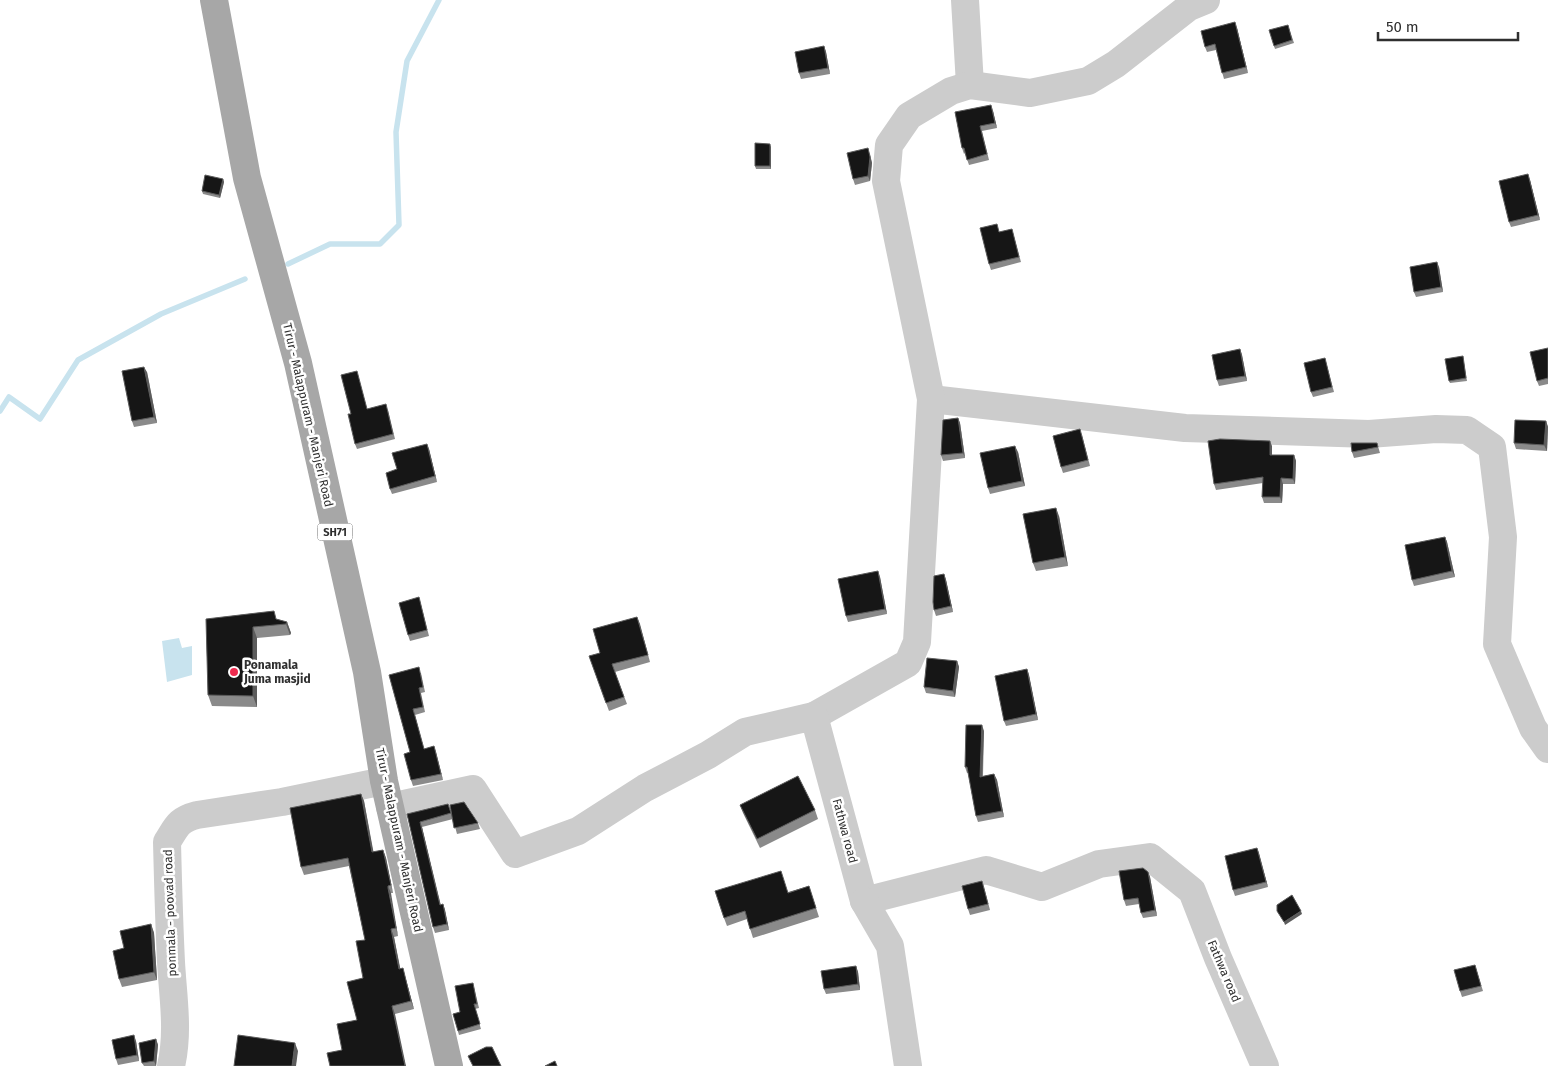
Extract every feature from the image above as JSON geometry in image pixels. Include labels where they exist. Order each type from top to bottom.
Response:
[{"type":"main road","name":"Tirur - Malappuram - Manjeri Road","points":[[214,0],[247,178],[298,363],[367,672],[384,781],[449,1066]]},
{"type":"street","points":[[965,0],[970,85]]},
{"type":"street","points":[[390,807],[473,789],[515,854],[578,831],[645,788],[708,755],[745,732],[814,716],[908,663],[917,642],[931,399],[886,181],[889,144],[908,116],[951,91],[970,85],[1030,93],[1088,81],[1116,64],[1189,6],[1206,0]]},
{"type":"street","points":[[931,399],[1185,428],[1369,434],[1436,429],[1467,430],[1492,447],[1503,537],[1497,644],[1533,728],[1548,749]]},
{"type":"street","name":"Fathwa road","points":[[814,716],[864,901],[986,870],[1042,888],[1099,864],[1150,857],[1192,892],[1218,958],[1265,1066]]},
{"type":"street","name":"ponmala - poovad road","points":[[172,1066],[175,1048],[176,1010],[171,964],[167,842],[176,827],[183,819],[196,815],[282,802],[384,781]]},
{"type":"street","points":[[864,901],[890,946],[908,1066]]},
{"type":"water","points":[[179,638],[182,648],[192,646],[192,675],[167,682],[162,641]]},
{"type":"building","points":[[1235,22],[1246,67],[1222,73],[1215,44],[1205,47],[1201,31]]},
{"type":"building","points":[[1288,25],[1292,40],[1274,46],[1269,30]]},
{"type":"building","points":[[824,46],[828,68],[799,73],[795,52]]},
{"type":"building","points":[[991,105],[995,123],[980,126],[987,154],[967,160],[964,148],[962,148],[955,112]]},
{"type":"building","points":[[755,143],[770,144],[770,166],[755,166]]},
{"type":"building","points":[[868,148],[870,157],[868,176],[853,179],[847,153]]},
{"type":"building","points":[[1528,174],[1538,215],[1509,222],[1499,181]]},
{"type":"building","points":[[205,175],[223,179],[219,195],[202,191]]},
{"type":"building","points":[[997,224],[999,232],[1012,229],[1019,257],[989,264],[980,228]]},
{"type":"building","points":[[1437,262],[1441,287],[1414,292],[1410,267]]},
{"type":"building","points":[[1548,348],[1548,378],[1537,381],[1530,352]]},
{"type":"building","points":[[1240,349],[1245,376],[1217,380],[1212,355]]},
{"type":"building","points":[[1463,356],[1466,378],[1449,381],[1445,359]]},
{"type":"building","points":[[1325,358],[1332,387],[1311,392],[1304,363]]},
{"type":"building","points":[[144,367],[154,417],[132,421],[122,371]]},
{"type":"building","points":[[357,371],[367,409],[386,404],[393,434],[355,444],[348,414],[351,414],[341,375]]},
{"type":"building","points":[[958,418],[963,453],[941,455],[943,420]]},
{"type":"building","points":[[1515,420],[1546,421],[1544,445],[1514,443]]},
{"type":"building","points":[[1080,429],[1088,460],[1061,467],[1053,436]]},
{"type":"building","points":[[1220,439],[1270,441],[1270,455],[1294,455],[1293,479],[1281,478],[1280,497],[1262,497],[1263,477],[1214,484],[1208,441]]},
{"type":"building","points":[[1351,443],[1377,443],[1378,447],[1352,452]]},
{"type":"building","points":[[427,444],[435,476],[390,489],[386,473],[397,469],[392,453]]},
{"type":"building","points":[[1015,446],[1022,481],[988,488],[980,453]]},
{"type":"building","points":[[1056,508],[1065,557],[1033,563],[1023,514]]},
{"type":"building","points":[[1445,537],[1452,571],[1412,580],[1405,545]]},
{"type":"building","points":[[878,571],[885,609],[846,616],[838,579]]},
{"type":"building","points":[[944,574],[951,606],[934,610],[934,576]]},
{"type":"building","points":[[419,597],[427,630],[408,635],[399,603]]},
{"type":"building","name":"Ponamala Juma masjid","points":[[274,611],[276,619],[287,622],[286,624],[253,627],[253,696],[208,695],[206,619]]},
{"type":"building","points":[[637,617],[648,655],[612,664],[624,697],[606,703],[589,656],[600,653],[593,629]]},
{"type":"building","points":[[927,658],[957,661],[953,691],[924,687]]},
{"type":"building","points":[[419,667],[423,687],[419,688],[423,707],[413,709],[424,749],[434,746],[441,774],[411,780],[404,754],[410,752],[389,675]]},
{"type":"building","points":[[1027,669],[1036,714],[1004,721],[995,676]]},
{"type":"building","points":[[966,725],[982,725],[980,777],[994,774],[1002,811],[976,816],[967,767],[965,767]]},
{"type":"building","points":[[798,776],[815,810],[757,839],[740,805]]},
{"type":"building","points":[[361,794],[372,852],[383,850],[391,885],[388,888],[396,928],[391,929],[399,969],[403,968],[411,1001],[392,1006],[405,1066],[330,1066],[327,1053],[342,1050],[337,1024],[357,1020],[347,982],[363,978],[356,941],[365,940],[348,858],[301,867],[290,808]]},
{"type":"building","points":[[464,802],[478,823],[454,828],[450,805]]},
{"type":"building","points":[[448,804],[451,813],[420,822],[440,905],[443,904],[447,924],[433,927],[407,814]]},
{"type":"building","points":[[1257,848],[1266,882],[1233,890],[1225,856]]},
{"type":"building","points":[[1143,868],[1148,872],[1155,910],[1141,913],[1138,898],[1124,900],[1119,871]]},
{"type":"building","points":[[781,871],[788,893],[809,886],[816,908],[750,929],[745,911],[724,918],[715,891]]},
{"type":"building","points":[[982,881],[988,904],[968,909],[962,886]]},
{"type":"building","points":[[1292,895],[1301,911],[1284,922],[1277,911],[1277,905]]},
{"type":"building","points":[[151,924],[154,972],[119,979],[113,951],[124,948],[120,931]]},
{"type":"building","points":[[1475,965],[1481,986],[1460,991],[1454,970]]},
{"type":"building","points":[[856,966],[858,984],[824,989],[821,971]]},
{"type":"building","points":[[473,983],[477,1004],[474,1004],[480,1024],[458,1031],[453,1014],[460,1012],[455,986]]},
{"type":"building","points":[[134,1035],[137,1055],[116,1059],[112,1040]]},
{"type":"building","points":[[238,1035],[295,1043],[292,1066],[234,1066]]},
{"type":"building","points":[[156,1039],[154,1061],[142,1063],[139,1043]]},
{"type":"building","points":[[486,1047],[492,1047],[501,1066],[473,1066],[468,1056]]},
{"type":"building","points":[[555,1061],[557,1066],[545,1066]]},
{"type":"waterway","points":[[288,264],[330,244],[380,244],[399,225],[396,132],[407,61],[439,0]]},
{"type":"waterway","points":[[0,411],[9,397],[40,419],[78,360],[161,314],[245,279]]},
{"type":"place","name":"Ponamala Juma masjid","points":[[234,672]]}]
